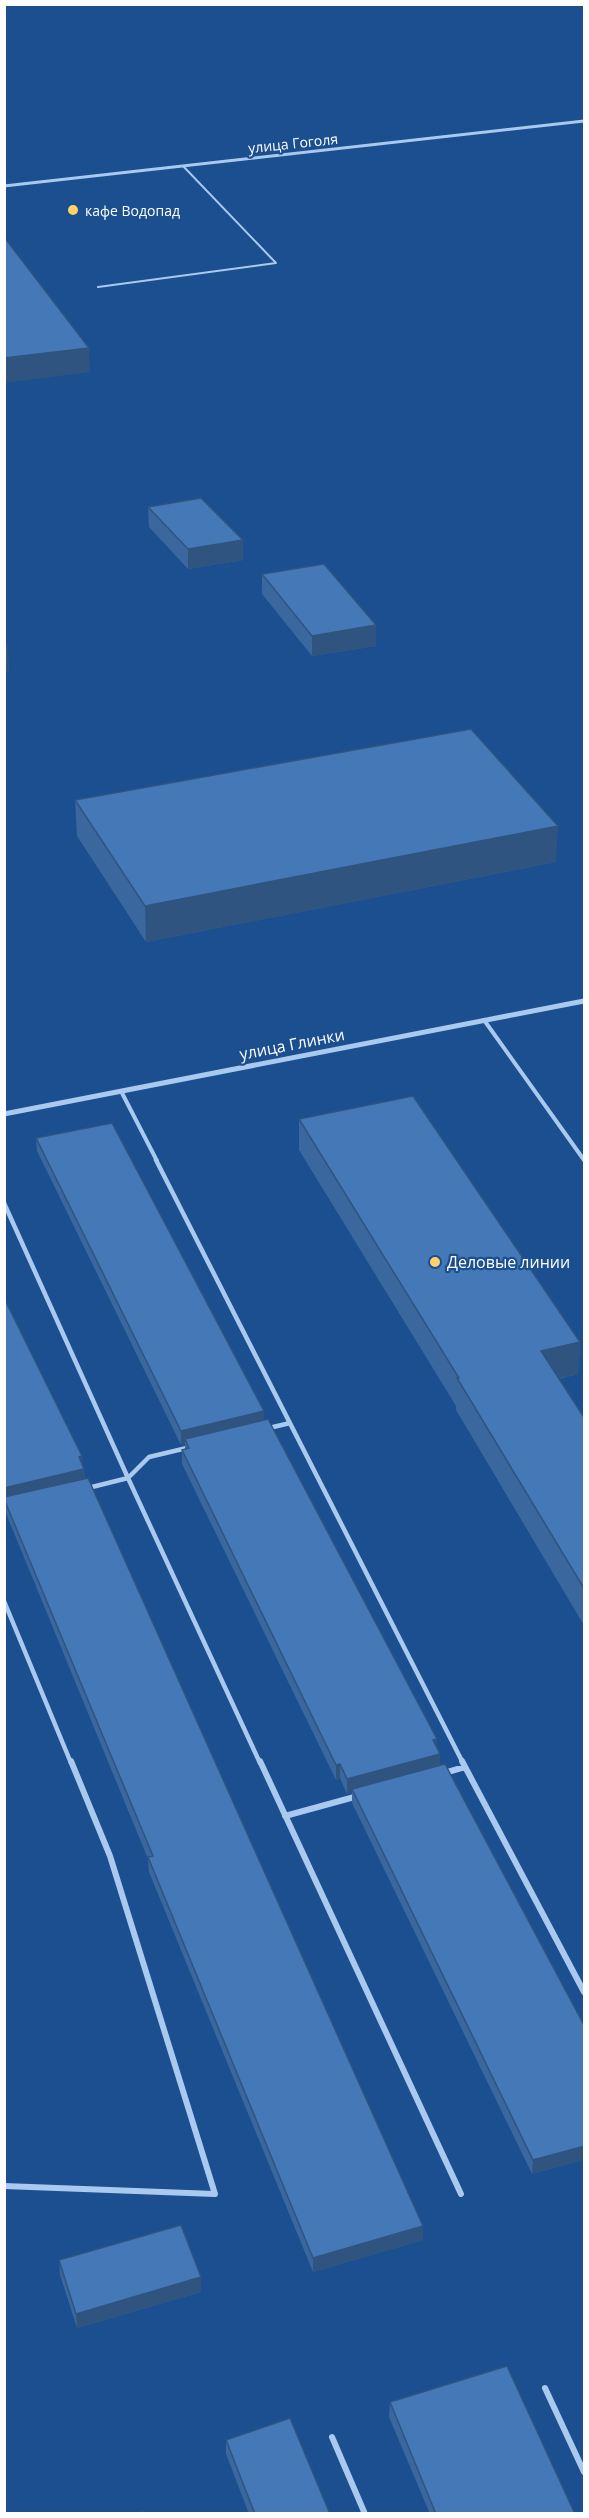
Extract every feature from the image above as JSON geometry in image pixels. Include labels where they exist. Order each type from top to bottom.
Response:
[{"type":"street","name":"улица Гоголя","points":[[4,186],[585,121]]},
{"type":"street","name":"улица Глинки","points":[[4,1113],[585,1001]]},
{"type":"lane","points":[[98,287],[276,263],[183,166]]},
{"type":"lane","points":[[484,1020],[585,1160]]},
{"type":"lane","points":[[121,1091],[465,1767],[585,1992]]},
{"type":"lane","points":[[4,1203],[461,2194]]},
{"type":"lane","points":[[258,1431],[290,1423]]},
{"type":"lane","points":[[83,1489],[129,1478],[149,1457],[193,1447]]},
{"type":"lane","points":[[4,1601],[110,1856],[215,2194],[4,2186]]},
{"type":"lane","points":[[432,1776],[465,1767]]},
{"type":"lane","points":[[285,1816],[364,1794]]},
{"type":"lane","points":[[545,2388],[585,2472]]},
{"type":"lane","points":[[332,2437],[365,2514]]},
{"type":"building","points":[[4,237],[89,348],[4,358]]},
{"type":"building","points":[[201,498],[243,540],[188,549],[148,507]]},
{"type":"building","points":[[324,564],[376,625],[312,636],[262,574]]},
{"type":"building","points":[[471,729],[558,826],[145,906],[75,800]]},
{"type":"building","points":[[413,1096],[580,1342],[541,1351],[585,1419],[585,1590],[457,1378],[459,1378],[299,1119]]},
{"type":"building","points":[[112,1123],[264,1411],[181,1431],[36,1138]]},
{"type":"building","points":[[4,1298],[82,1456],[79,1457],[84,1469],[4,1488]]},
{"type":"building","points":[[268,1419],[437,1739],[433,1740],[440,1754],[347,1779],[340,1764],[336,1765],[182,1450],[189,1448],[185,1439]]},
{"type":"building","points":[[88,1478],[423,2226],[313,2258],[148,1857],[153,1856],[4,1499],[4,1497]]},
{"type":"building","points":[[445,1764],[585,2027],[585,2146],[533,2160],[352,1789]]},
{"type":"building","points":[[181,2225],[201,2277],[76,2314],[59,2260]]},
{"type":"building","points":[[507,2366],[575,2514],[436,2514],[390,2402]]},
{"type":"building","points":[[290,2418],[330,2514],[255,2514],[226,2440]]},
{"type":"place","name":"кафе Водопад","points":[[73,210]]},
{"type":"place","name":"Деловые линии","points":[[435,1262]]}]
